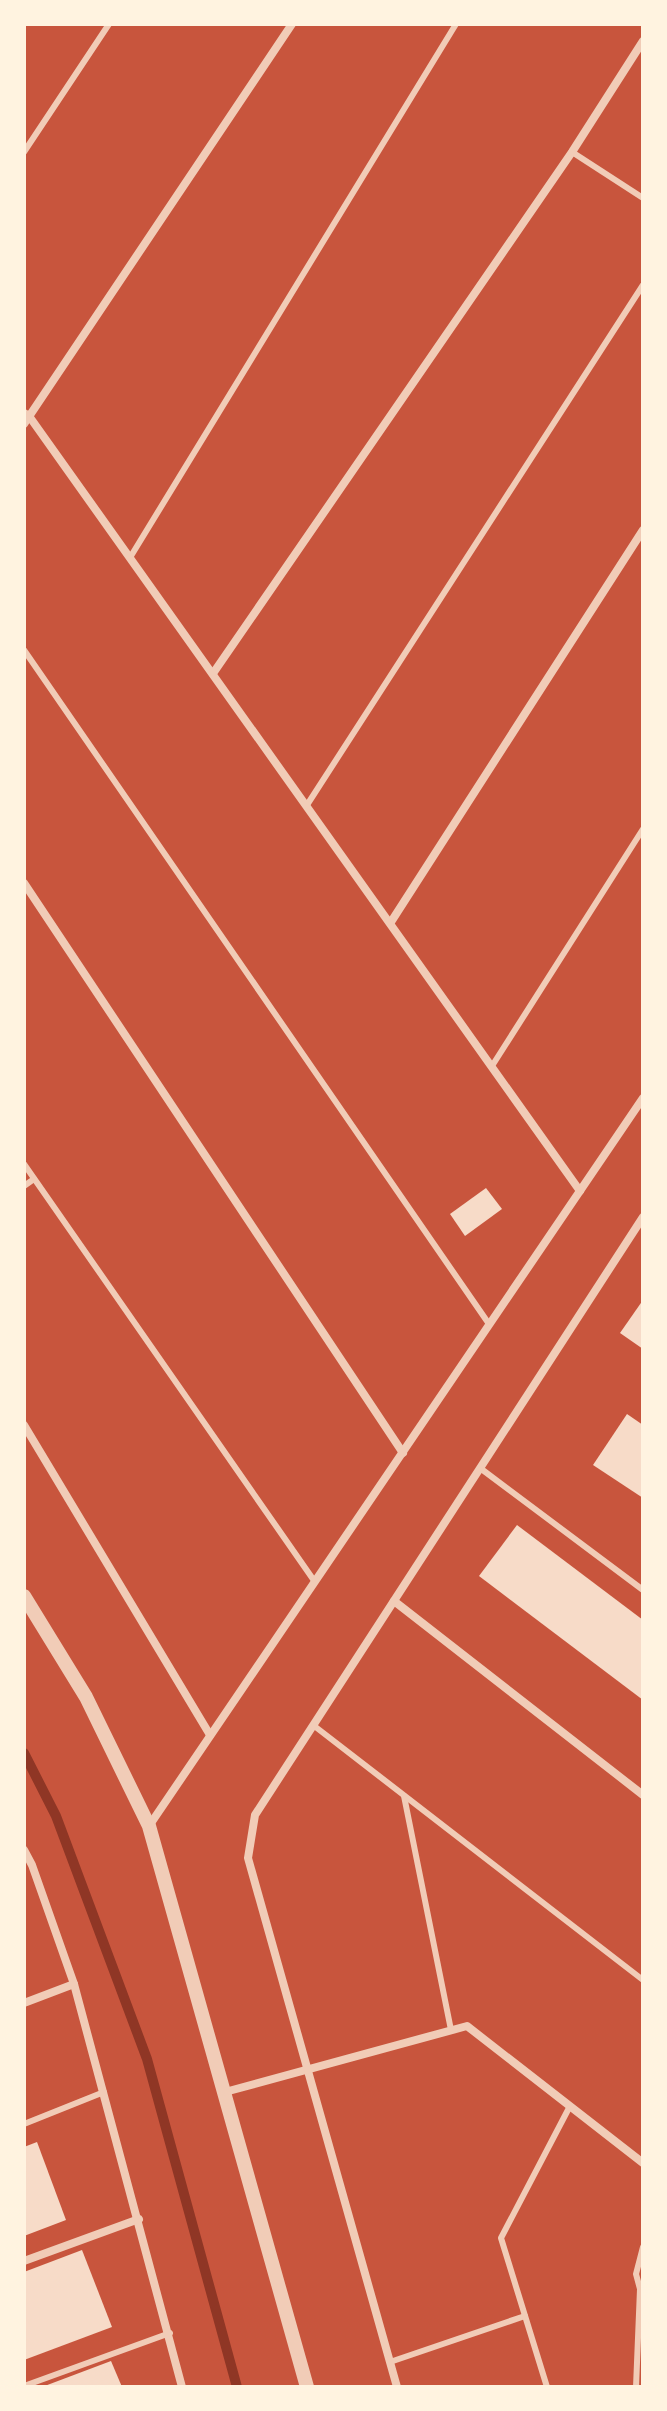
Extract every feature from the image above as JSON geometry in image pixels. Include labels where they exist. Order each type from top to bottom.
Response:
[{"type":"street","points":[[292,24],[26,417],[131,556],[580,1191]]},
{"type":"street","points":[[214,672],[572,152],[643,41]]},
{"type":"street","points":[[391,922],[643,530]]},
{"type":"street","points":[[24,883],[403,1453]]},
{"type":"street","points":[[149,1826],[643,1098]]},
{"type":"street","points":[[397,2387],[248,1858],[255,1815],[643,1217]]},
{"type":"street","points":[[24,1425],[210,1735]]},
{"type":"street","points":[[24,1596],[86,1697],[149,1826],[307,2387]]},
{"type":"street","points":[[394,1601],[643,1795]]},
{"type":"street","points":[[24,1850],[74,1984],[182,2387]]},
{"type":"street","points":[[24,2003],[74,1984]]},
{"type":"street","points":[[225,2092],[467,2026],[643,2163]]},
{"type":"street","points":[[24,2261],[139,2219]]},
{"type":"lane","points":[[24,152],[109,24]]},
{"type":"lane","points":[[131,556],[456,24]]},
{"type":"lane","points":[[572,152],[643,198]]},
{"type":"lane","points":[[307,805],[642,289]]},
{"type":"lane","points":[[24,650],[489,1324]]},
{"type":"lane","points":[[492,1066],[643,829]]},
{"type":"lane","points":[[24,1164],[315,1582]]},
{"type":"lane","points":[[24,1186],[34,1179]]},
{"type":"lane","points":[[480,1468],[643,1590]]},
{"type":"lane","points":[[313,1725],[643,1980]]},
{"type":"lane","points":[[404,1796],[451,2030]]},
{"type":"lane","points":[[24,2124],[104,2092]]},
{"type":"lane","points":[[547,2387],[501,2238],[570,2106]]},
{"type":"lane","points":[[636,2387],[641,2290],[636,2274],[643,2247]]},
{"type":"lane","points":[[390,2362],[525,2316]]},
{"type":"lane","points":[[24,2386],[170,2333]]},
{"type":"building","points":[[486,1188],[502,1209],[465,1236],[450,1214]]},
{"type":"building","points":[[643,1300],[643,1349],[620,1333]]},
{"type":"building","points":[[627,1414],[643,1425],[643,1498],[593,1465]]},
{"type":"building","points":[[517,1525],[643,1620],[643,1700],[479,1576]]},
{"type":"building","points":[[37,2142],[66,2220],[24,2236],[24,2147]]},
{"type":"building","points":[[82,2250],[112,2327],[24,2360],[24,2272]]},
{"type":"building","points":[[111,2361],[122,2387],[42,2387]]},
{"type":"waterway","points":[[24,1753],[56,1816],[147,2059],[237,2387]]}]
